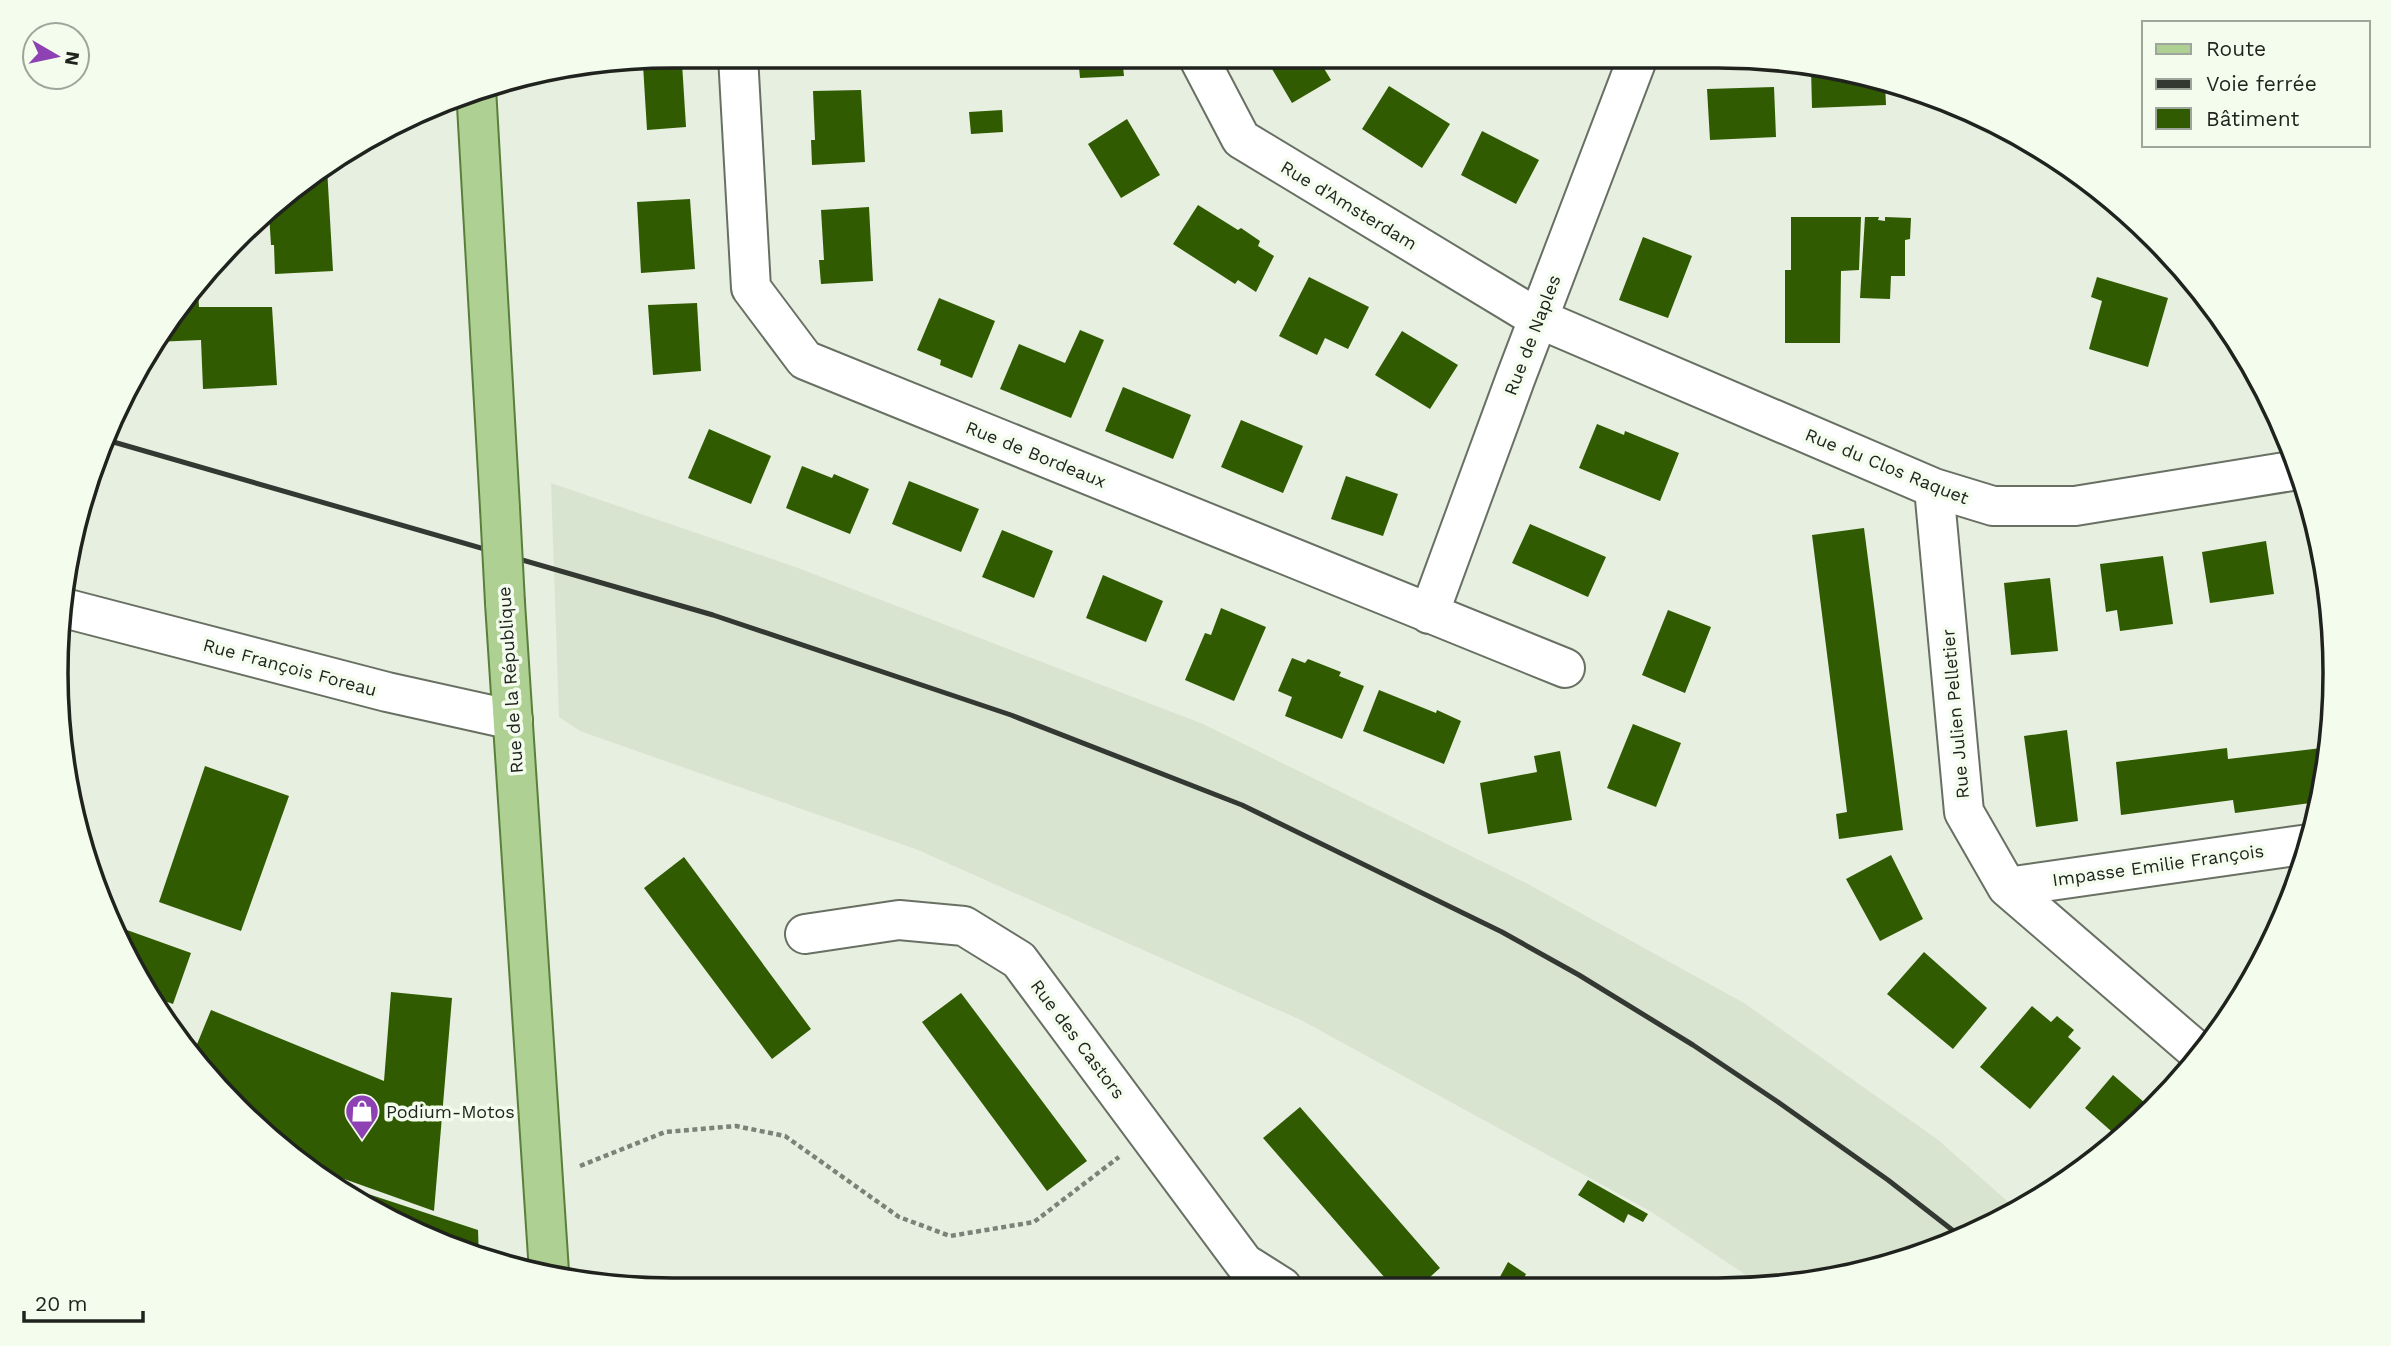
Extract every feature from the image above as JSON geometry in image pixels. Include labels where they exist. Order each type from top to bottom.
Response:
[{"type":"main road","name":"Rue de la République","points":[[477,101],[505,603],[549,1265]]},
{"type":"street","name":"Rue de Bordeaux","points":[[739,68],[751,288],[805,359],[1565,668]]},
{"type":"street","name":"Rue d'Amsterdam","points":[[1204,68],[1241,139],[1537,318]]},
{"type":"street","name":"Rue de Naples","points":[[1429,614],[1537,318],[1634,68]]},
{"type":"street","name":"Rue du Clos Raquet","points":[[1537,318],[1934,488],[1993,506],[2075,506],[2288,472]]},
{"type":"street","name":"Rue Julien Pelletier","points":[[1934,488],[1964,812],[2007,887],[2193,1047]]},
{"type":"street","name":"Rue François Foreau","points":[[72,610],[387,692],[513,720]]},
{"type":"street","name":"Impasse Emilie François","points":[[2007,887],[2297,846]]},
{"type":"street","name":"Rue des Castors","points":[[805,933],[899,920],[964,926],[1019,960],[1148,1134],[1244,1275]]},
{"type":"path","points":[[543,1180],[665,1132],[736,1126],[785,1136],[899,1217],[950,1236],[1034,1222],[1148,1134]]},
{"type":"shaded area","points":[[551,483],[798,568],[1203,724],[1528,884],[1744,1003],[1937,1139],[2009,1203],[1949,1232],[1875,1257],[1797,1273],[1748,1276],[1650,1211],[1301,1020],[918,850],[580,731],[559,717]]},
{"type":"building","points":[[682,68],[686,127],[647,130],[643,69]]},
{"type":"building","points":[[1079,68],[1123,68],[1124,76],[1080,78]]},
{"type":"building","points":[[1271,68],[1324,68],[1331,80],[1292,103]]},
{"type":"building","points":[[1811,76],[1885,92],[1886,105],[1812,108]]},
{"type":"building","points":[[1389,86],[1450,124],[1422,168],[1362,129]]},
{"type":"building","points":[[1774,87],[1776,137],[1710,140],[1707,89]]},
{"type":"building","points":[[861,90],[865,162],[812,165],[811,140],[815,140],[813,91]]},
{"type":"building","points":[[1002,110],[1003,132],[971,134],[969,112]]},
{"type":"building","points":[[1127,119],[1160,175],[1121,198],[1088,144]]},
{"type":"building","points":[[1482,131],[1539,160],[1516,204],[1461,175]]},
{"type":"building","points":[[328,177],[333,271],[275,274],[274,245],[271,245],[270,222]]},
{"type":"building","points":[[690,199],[695,269],[641,273],[637,202]]},
{"type":"building","points":[[1198,205],[1238,230],[1241,228],[1260,241],[1258,246],[1274,256],[1256,292],[1238,280],[1235,284],[1173,244]]},
{"type":"building","points":[[869,207],[873,281],[821,284],[819,260],[824,260],[821,210]]},
{"type":"building","points":[[1791,217],[1861,217],[1859,270],[1841,271],[1840,343],[1785,343],[1785,270],[1791,270]]},
{"type":"building","points":[[1865,217],[1879,217],[1878,220],[1885,221],[1885,217],[1911,218],[1910,239],[1905,240],[1905,276],[1891,276],[1890,299],[1860,298]]},
{"type":"building","points":[[1643,237],[1692,256],[1668,318],[1619,300]]},
{"type":"building","points":[[1309,277],[1369,307],[1348,349],[1325,338],[1317,355],[1279,336]]},
{"type":"building","points":[[2097,277],[2168,298],[2148,367],[2089,349],[2102,301],[2091,297]]},
{"type":"building","points":[[199,298],[199,307],[272,307],[277,385],[203,389],[201,340],[167,341]]},
{"type":"building","points":[[939,298],[995,321],[972,378],[940,365],[941,360],[917,350]]},
{"type":"building","points":[[697,303],[701,371],[653,375],[648,305]]},
{"type":"building","points":[[1080,330],[1104,340],[1071,418],[1000,389],[1019,344],[1065,363]]},
{"type":"building","points":[[1402,331],[1458,365],[1430,409],[1375,375]]},
{"type":"building","points":[[1123,387],[1191,415],[1173,459],[1105,431]]},
{"type":"building","points":[[1241,420],[1303,446],[1283,493],[1221,467]]},
{"type":"building","points":[[1597,424],[1624,435],[1625,431],[1679,453],[1660,501],[1579,468]]},
{"type":"building","points":[[709,429],[771,456],[751,504],[688,478]]},
{"type":"building","points":[[802,466],[832,478],[834,474],[869,489],[850,534],[786,508]]},
{"type":"building","points":[[1346,476],[1398,494],[1383,536],[1331,519]]},
{"type":"building","points":[[909,481],[979,509],[961,552],[892,524]]},
{"type":"building","points":[[1530,524],[1606,557],[1588,597],[1512,563]]},
{"type":"building","points":[[1864,528],[1903,830],[1839,839],[1836,814],[1847,812],[1812,535]]},
{"type":"building","points":[[1002,530],[1053,551],[1034,598],[982,577]]},
{"type":"building","points":[[2266,541],[2274,594],[2210,603],[2202,552]]},
{"type":"building","points":[[2163,556],[2173,624],[2120,631],[2117,610],[2106,612],[2100,564]]},
{"type":"building","points":[[1103,575],[1163,601],[1146,642],[1086,618]]},
{"type":"building","points":[[2050,578],[2058,651],[2011,655],[2004,583]]},
{"type":"building","points":[[1221,608],[1266,627],[1234,701],[1185,680],[1205,633],[1211,635]]},
{"type":"building","points":[[1668,610],[1711,627],[1685,693],[1642,675]]},
{"type":"building","points":[[1292,658],[1305,663],[1308,659],[1341,672],[1339,676],[1364,686],[1342,739],[1285,716],[1292,697],[1278,691]]},
{"type":"building","points":[[1379,690],[1461,721],[1444,764],[1363,731]]},
{"type":"building","points":[[1633,724],[1681,743],[1656,807],[1607,788]]},
{"type":"building","points":[[2067,730],[2078,821],[2036,827],[2024,736]]},
{"type":"building","points":[[2227,748],[2228,759],[2318,748],[2308,803],[2235,813],[2233,800],[2121,815],[2116,762]]},
{"type":"building","points":[[1560,751],[1572,820],[1488,834],[1480,783],[1537,772],[1534,756]]},
{"type":"building","points":[[205,766],[289,796],[241,931],[159,902]]},
{"type":"building","points":[[1891,855],[1923,919],[1880,941],[1846,879]]},
{"type":"building","points":[[684,857],[811,1029],[772,1059],[644,888]]},
{"type":"building","points":[[126,930],[191,953],[173,1004],[165,1001]]},
{"type":"building","points":[[1924,952],[1987,1008],[1953,1049],[1887,994]]},
{"type":"building","name":"Podium-Motos","points":[[391,992],[452,998],[434,1211],[337,1176],[274,1128],[245,1101],[197,1045],[211,1010],[384,1081]]},
{"type":"building","points":[[961,993],[1087,1161],[1047,1191],[922,1022]]},
{"type":"building","points":[[2032,1006],[2051,1022],[2057,1016],[2074,1030],[2068,1037],[2081,1048],[2030,1109],[1980,1067]]},
{"type":"building","points":[[2113,1075],[2144,1102],[2112,1132],[2085,1108]]},
{"type":"building","points":[[1300,1107],[1440,1268],[1429,1278],[1385,1278],[1263,1138]]},
{"type":"building","points":[[1588,1180],[1648,1214],[1643,1222],[1628,1214],[1624,1223],[1578,1195]]},
{"type":"building","points":[[364,1193],[478,1230],[479,1246],[442,1232]]},
{"type":"building","points":[[1508,1262],[1526,1274],[1524,1278],[1499,1278]]},
{"type":"railway","points":[[114,442],[713,615],[1011,715],[1242,805],[1502,932],[1579,975],[1693,1045],[1778,1102],[1888,1180],[1953,1230]]},
{"type":"place","name":"Podium-Motos","points":[[362,1141]]}]
